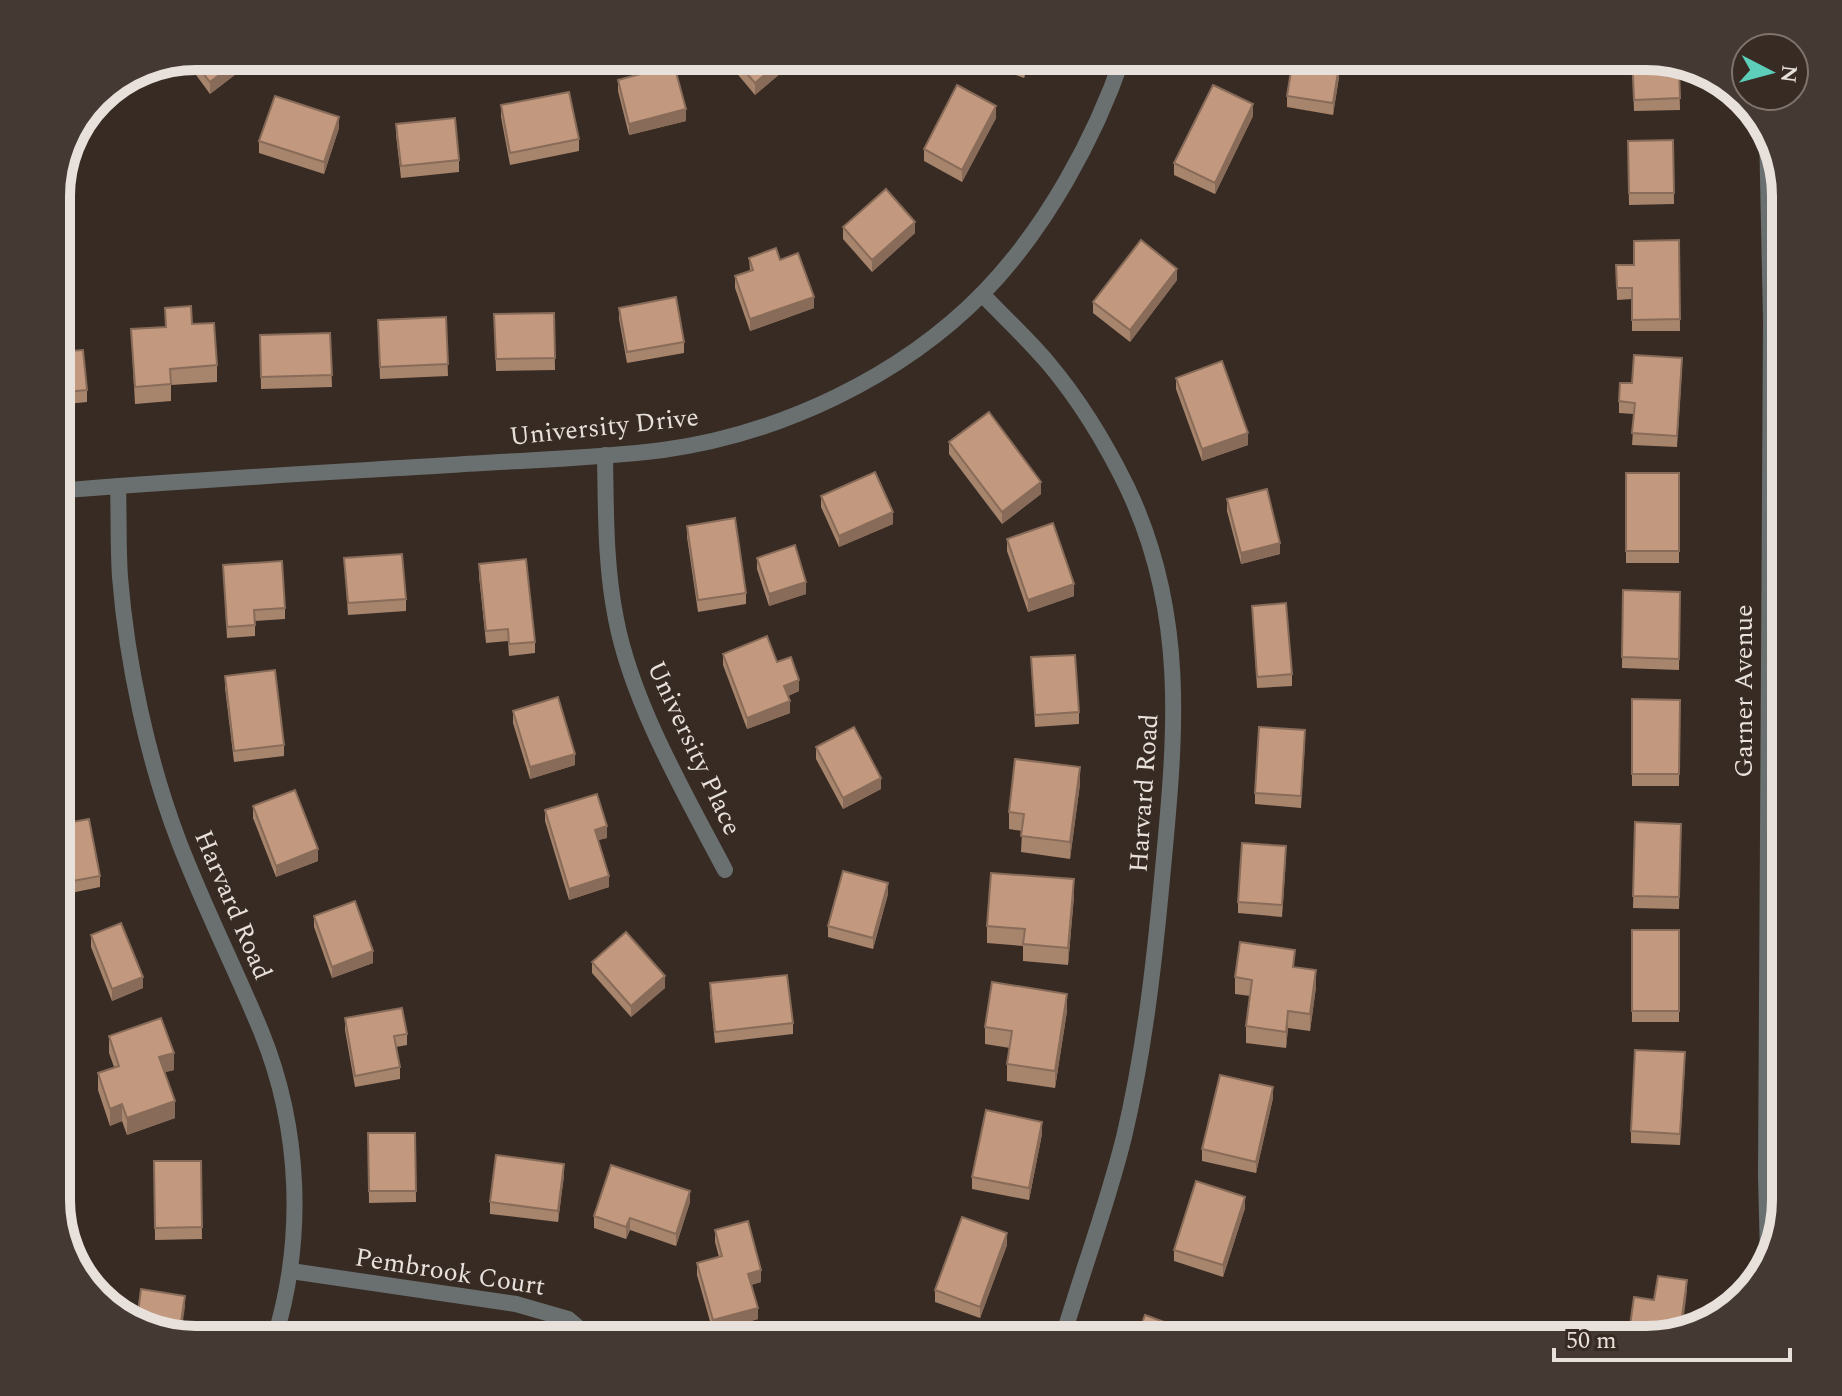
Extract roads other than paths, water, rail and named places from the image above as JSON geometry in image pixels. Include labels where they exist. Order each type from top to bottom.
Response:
[{"type":"street","name":"University Drive","points":[[70,490],[665,449],[764,427],[822,405],[861,385],[921,345],[982,294],[1011,262],[1067,180],[1117,70]]},
{"type":"street","name":"Garner Avenue","points":[[1769,169],[1772,216]]},
{"type":"street","name":"Harvard Road","points":[[982,294],[1050,365],[1103,441],[1128,489],[1152,550],[1166,599],[1174,679],[1174,747],[1159,912],[1142,1045],[1125,1134],[1067,1326]]},
{"type":"street","name":"University Place","points":[[605,455],[608,567],[616,621],[647,713],[725,870]]},
{"type":"street","name":"Harvard Road","points":[[118,486],[120,575],[126,634],[157,772],[179,842],[263,1034],[290,1136],[295,1183],[295,1230],[291,1271],[277,1326]]},
{"type":"street","name":"Garner Avenue","points":[[1767,1234],[1772,662]]},
{"type":"street","name":"Pembrook Court","points":[[291,1271],[516,1304],[568,1319],[576,1326]]}]
